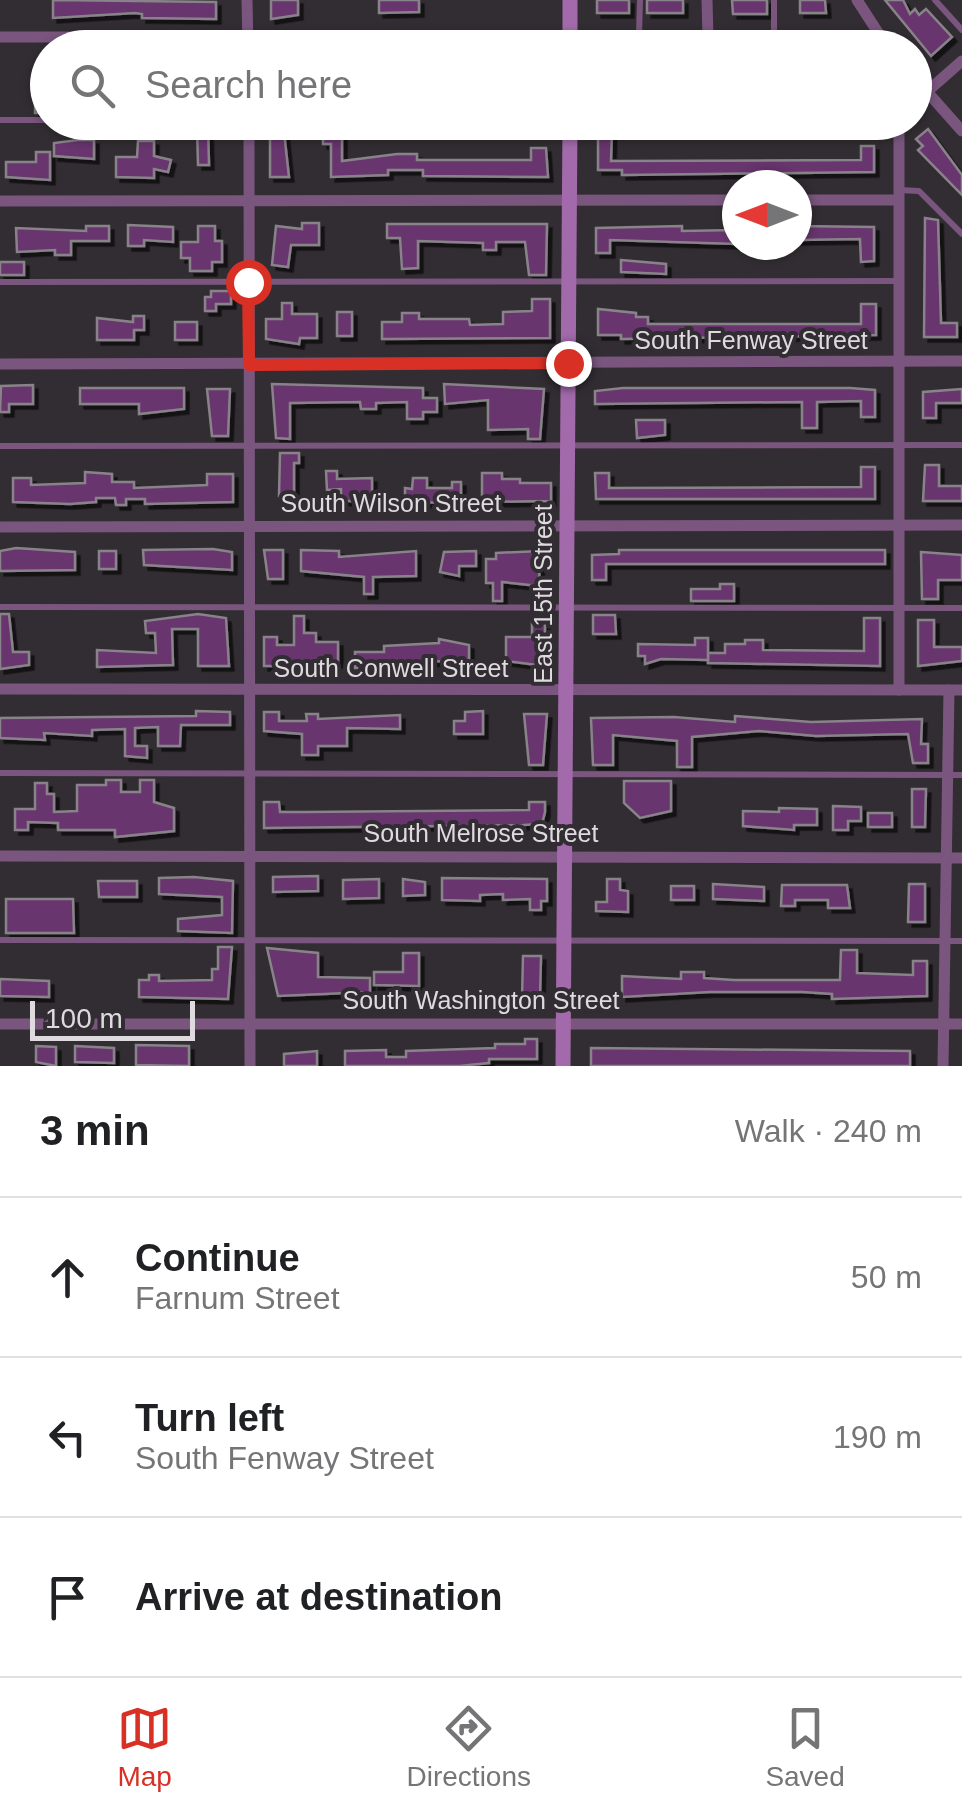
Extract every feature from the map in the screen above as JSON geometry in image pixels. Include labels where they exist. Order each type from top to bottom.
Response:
[{"type":"main road","points":[[570,0],[570,30]]},
{"type":"main road","name":"East 15th Street","points":[[563,1066],[570,140]]},
{"type":"street","points":[[247,0],[248,30]]},
{"type":"street","points":[[708,0],[708,30]]},
{"type":"street","points":[[857,0],[876,30]]},
{"type":"street","points":[[0,37],[30,38]]},
{"type":"street","points":[[932,87],[962,61]]},
{"type":"street","points":[[932,97],[962,131]]},
{"type":"street","points":[[248,140],[246,607],[250,1066]]},
{"type":"street","points":[[899,140],[899,690]]},
{"type":"street","points":[[812,199],[898,195]]},
{"type":"street","points":[[0,201],[722,200]]},
{"type":"street","name":"South Fenway Street","points":[[0,364],[962,361]]},
{"type":"street","name":"South Wilson Street","points":[[0,527],[962,525]]},
{"type":"street","name":"South Conwell Street","points":[[0,689],[956,690]]},
{"type":"street","points":[[943,1066],[947,858],[955,775],[956,690]]},
{"type":"street","name":"South Melrose Street","points":[[0,856],[566,854],[962,858]]},
{"type":"street","name":"South Washington Street","points":[[0,1024],[962,1024]]},
{"type":"lane","points":[[639,30],[640,0]]},
{"type":"lane","points":[[774,0],[774,30]]},
{"type":"lane","points":[[935,0],[962,30]]},
{"type":"lane","points":[[0,120],[30,120]]},
{"type":"lane","points":[[898,195],[920,192],[962,234]]},
{"type":"lane","points":[[0,282],[898,281]]},
{"type":"lane","points":[[0,446],[962,445]]},
{"type":"lane","points":[[0,607],[962,608]]},
{"type":"lane","points":[[0,772],[955,775]]},
{"type":"lane","points":[[0,940],[962,941]]},
{"type":"building","points":[[53,0],[216,2],[216,19],[142,18],[142,14],[135,13],[53,18]]},
{"type":"building","points":[[271,0],[298,0],[298,15],[271,19]]},
{"type":"building","points":[[379,0],[419,0],[419,12],[379,13]]},
{"type":"building","points":[[597,0],[629,0],[629,13],[597,13]]},
{"type":"building","points":[[647,0],[683,0],[683,13],[647,13]]},
{"type":"building","points":[[732,0],[767,0],[767,14],[733,14]]},
{"type":"building","points":[[800,0],[825,0],[826,13],[800,13]]},
{"type":"building","points":[[885,0],[903,0],[910,14],[915,9],[919,15],[926,9],[952,37],[932,55],[932,30],[910,30]]},
{"type":"building","points":[[932,134],[962,175],[962,195],[918,150],[923,146],[917,140],[932,140]]},
{"type":"building","points":[[94,140],[94,159],[54,156],[54,143]]},
{"type":"building","points":[[197,140],[208,140],[209,165],[198,165]]},
{"type":"building","points":[[270,140],[285,140],[289,177],[270,177]]},
{"type":"building","points":[[323,140],[342,140],[342,161],[397,154],[417,154],[417,160],[531,160],[531,148],[546,148],[548,177],[423,176],[423,170],[388,170],[388,175],[331,177],[331,144],[323,144]]},
{"type":"building","points":[[598,140],[612,140],[611,161],[861,160],[861,146],[874,146],[874,172],[722,170],[722,174],[622,175],[622,170],[598,170]]},
{"type":"building","points":[[138,141],[154,141],[154,156],[171,160],[168,172],[154,169],[154,178],[116,177],[116,157],[137,157]]},
{"type":"building","points":[[36,152],[50,152],[50,180],[6,177],[6,162],[36,162]]},
{"type":"building","points":[[925,218],[938,220],[941,323],[957,323],[957,337],[924,337]]},
{"type":"building","points":[[302,223],[319,223],[319,245],[291,245],[288,267],[272,265],[276,226],[302,229]]},
{"type":"building","points":[[387,224],[547,224],[546,275],[529,275],[525,242],[496,242],[496,250],[483,250],[483,243],[418,241],[418,268],[402,269],[400,238],[387,238]]},
{"type":"building","points":[[128,225],[173,227],[173,242],[144,240],[144,246],[128,246]]},
{"type":"building","points":[[86,226],[109,226],[109,241],[71,241],[71,255],[55,255],[55,250],[17,252],[16,228],[86,231]]},
{"type":"building","points":[[198,226],[215,226],[215,241],[222,241],[222,262],[212,262],[212,271],[190,271],[190,258],[181,258],[181,242],[198,242]]},
{"type":"building","points":[[682,226],[682,231],[722,230],[722,244],[610,240],[610,253],[596,253],[596,228]]},
{"type":"building","points":[[812,226],[874,227],[874,261],[861,262],[860,239],[812,240]]},
{"type":"building","points":[[621,260],[666,264],[666,274],[621,272]]},
{"type":"building","points":[[0,262],[24,262],[24,275],[0,275]]},
{"type":"building","points":[[211,291],[231,291],[231,304],[216,304],[216,311],[205,311],[205,297],[211,297]]},
{"type":"building","points":[[532,299],[550,299],[550,338],[382,339],[382,322],[402,322],[402,313],[419,313],[419,319],[469,319],[470,325],[503,324],[503,312],[532,311]]},
{"type":"building","points":[[282,303],[292,303],[292,314],[317,314],[317,338],[300,338],[299,344],[266,339],[266,319],[282,319]]},
{"type":"building","points":[[861,304],[876,304],[876,335],[621,339],[621,335],[598,335],[598,309],[636,313],[636,317],[648,317],[648,324],[861,324]]},
{"type":"building","points":[[337,312],[352,312],[352,336],[337,336]]},
{"type":"building","points":[[133,316],[144,316],[144,330],[134,330],[134,340],[97,340],[97,318],[133,322]]},
{"type":"building","points":[[175,322],[197,322],[197,340],[175,340]]},
{"type":"building","points":[[272,384],[423,388],[423,398],[437,398],[437,412],[423,412],[423,419],[407,419],[407,402],[376,403],[376,409],[361,409],[360,402],[290,403],[290,439],[276,438]]},
{"type":"building","points":[[444,384],[544,389],[540,439],[528,439],[528,429],[488,430],[488,400],[445,404]]},
{"type":"building","points":[[33,385],[33,404],[9,404],[9,412],[0,412],[1,386]]},
{"type":"building","points":[[80,388],[184,388],[184,409],[139,414],[139,404],[80,404]]},
{"type":"building","points":[[207,389],[230,389],[228,436],[212,436]]},
{"type":"building","points":[[962,389],[962,403],[936,403],[936,418],[923,418],[923,392]]},
{"type":"building","points":[[875,390],[875,417],[861,417],[861,401],[817,402],[817,428],[802,428],[802,402],[595,404],[595,391]]},
{"type":"building","points":[[636,420],[665,420],[665,435],[637,438]]},
{"type":"building","points":[[280,453],[299,453],[299,463],[294,463],[294,496],[279,496]]},
{"type":"building","points":[[925,465],[939,465],[939,486],[962,486],[962,501],[923,501]]},
{"type":"building","points":[[861,467],[875,467],[875,499],[596,499],[595,473],[609,473],[609,488],[861,487]]},
{"type":"building","points":[[326,471],[337,471],[337,479],[372,478],[372,504],[341,500],[341,489],[327,490]]},
{"type":"building","points":[[85,472],[112,474],[112,482],[134,482],[134,488],[207,485],[207,474],[233,474],[233,502],[145,504],[145,499],[126,499],[126,505],[116,505],[115,498],[96,498],[96,502],[70,504],[13,502],[13,478],[31,478],[31,485],[85,483]]},
{"type":"building","points":[[482,473],[502,473],[502,479],[520,479],[520,483],[551,483],[551,501],[482,502]]},
{"type":"building","points":[[413,478],[427,478],[427,488],[452,488],[452,482],[461,482],[461,502],[405,503],[405,488],[412,489]]},
{"type":"building","points":[[16,548],[75,552],[75,570],[0,571],[0,551]]},
{"type":"building","points":[[143,550],[232,552],[232,570],[144,565]]},
{"type":"building","points":[[264,550],[283,550],[283,579],[268,579]]},
{"type":"building","points":[[301,550],[339,551],[339,557],[416,551],[416,576],[373,577],[373,594],[364,594],[364,577],[301,571]]},
{"type":"building","points":[[619,550],[885,550],[885,564],[606,564],[606,580],[592,580],[592,555],[619,554]]},
{"type":"building","points":[[99,551],[116,551],[116,569],[99,569]]},
{"type":"building","points":[[476,551],[476,566],[459,566],[459,576],[440,572],[444,552]]},
{"type":"building","points":[[540,551],[539,586],[502,582],[502,601],[493,601],[493,583],[486,583],[486,559],[496,559],[496,553]]},
{"type":"building","points":[[921,552],[962,555],[962,580],[938,580],[938,599],[922,599]]},
{"type":"building","points":[[720,584],[734,584],[734,601],[691,601],[691,589],[720,589]]},
{"type":"building","points":[[0,614],[9,614],[13,652],[29,652],[29,665],[0,669]]},
{"type":"building","points":[[198,614],[226,618],[229,666],[198,666],[198,629],[172,629],[173,665],[97,667],[97,650],[156,653],[155,633],[146,633],[145,621]]},
{"type":"building","points":[[593,615],[615,615],[616,634],[593,634]]},
{"type":"building","points":[[294,616],[304,616],[304,633],[316,633],[316,642],[338,642],[338,663],[277,661],[277,666],[264,666],[264,637],[277,637],[277,645],[294,645]]},
{"type":"building","points":[[864,618],[880,618],[880,666],[708,663],[708,653],[725,653],[725,644],[745,644],[745,640],[763,640],[763,650],[864,651]]},
{"type":"building","points":[[918,620],[934,620],[934,647],[962,647],[962,661],[918,666]]},
{"type":"building","points":[[532,622],[545,622],[545,666],[506,661],[506,637],[532,637]]},
{"type":"building","points":[[695,638],[708,638],[708,660],[661,659],[645,664],[645,656],[638,656],[638,644],[695,645]]},
{"type":"building","points":[[439,639],[469,645],[469,661],[378,662],[378,668],[355,668],[355,652],[384,652],[384,646],[439,643]]},
{"type":"building","points":[[196,711],[230,712],[230,725],[181,725],[180,746],[158,746],[158,727],[135,728],[135,746],[147,746],[147,758],[125,756],[125,729],[92,730],[92,736],[44,733],[45,740],[0,738],[0,718],[196,716]]},
{"type":"building","points":[[483,711],[483,734],[454,734],[454,721],[465,721],[465,712]]},
{"type":"building","points":[[264,712],[279,712],[279,721],[307,721],[306,714],[318,714],[318,719],[400,715],[400,729],[347,728],[347,746],[318,746],[318,755],[302,755],[302,734],[264,731]]},
{"type":"building","points":[[524,714],[547,714],[543,765],[529,765]]},
{"type":"building","points":[[735,716],[811,722],[922,719],[921,744],[928,744],[928,763],[913,763],[908,734],[816,736],[759,731],[692,737],[692,767],[677,767],[677,741],[613,735],[613,765],[593,765],[591,718],[674,717],[735,722]]},
{"type":"building","points":[[106,780],[121,780],[121,792],[140,792],[140,780],[154,780],[154,802],[174,808],[174,831],[115,837],[115,830],[58,830],[58,823],[28,822],[28,830],[15,830],[15,809],[35,809],[35,783],[47,783],[47,794],[54,794],[54,812],[77,811],[77,785],[106,785]]},
{"type":"building","points":[[624,781],[671,781],[671,811],[640,818],[624,803]]},
{"type":"building","points":[[912,789],[926,789],[925,827],[912,827]]},
{"type":"building","points":[[264,802],[279,802],[280,812],[305,812],[529,810],[529,802],[545,802],[545,812],[542,824],[264,828]]},
{"type":"building","points":[[833,806],[861,807],[861,821],[848,821],[848,830],[833,830]]},
{"type":"building","points":[[779,808],[817,809],[817,825],[794,825],[794,830],[743,826],[743,811],[779,812]]},
{"type":"building","points":[[868,813],[892,813],[892,827],[868,827]]},
{"type":"building","points":[[318,876],[318,891],[273,892],[273,877]]},
{"type":"building","points":[[159,878],[233,881],[232,933],[178,931],[178,919],[222,915],[222,897],[159,894]]},
{"type":"building","points":[[442,878],[547,879],[547,901],[541,901],[541,910],[530,910],[530,899],[503,900],[503,894],[480,895],[480,901],[442,900]]},
{"type":"building","points":[[379,879],[379,898],[343,899],[343,880]]},
{"type":"building","points":[[403,879],[425,882],[425,895],[403,896]]},
{"type":"building","points":[[607,879],[620,879],[620,890],[628,891],[628,912],[596,911],[596,902],[607,902]]},
{"type":"building","points":[[98,881],[137,881],[137,897],[99,897]]},
{"type":"building","points":[[713,884],[764,887],[764,901],[713,899]]},
{"type":"building","points":[[909,884],[925,884],[925,922],[908,922]]},
{"type":"building","points":[[782,885],[847,885],[850,908],[828,908],[828,900],[795,900],[795,906],[781,906]]},
{"type":"building","points":[[671,886],[694,886],[694,900],[671,900]]},
{"type":"building","points":[[6,899],[73,899],[74,933],[6,933]]},
{"type":"building","points":[[218,947],[232,947],[228,999],[139,997],[139,980],[149,980],[149,975],[159,975],[159,981],[212,980],[212,969],[218,969]]},
{"type":"building","points":[[267,948],[318,953],[318,977],[370,978],[370,992],[278,996]]},
{"type":"building","points":[[841,950],[857,950],[857,973],[913,975],[913,961],[927,961],[927,996],[832,999],[832,994],[802,992],[710,992],[622,997],[622,976],[681,979],[681,972],[704,972],[704,978],[734,980],[840,980]]},
{"type":"building","points":[[403,953],[419,953],[419,986],[374,985],[374,972],[403,972]]},
{"type":"building","points":[[523,956],[541,956],[540,999],[522,999]]},
{"type":"building","points":[[0,979],[49,981],[49,997],[0,996]]},
{"type":"building","points":[[525,1039],[537,1039],[537,1059],[489,1059],[489,1063],[459,1066],[345,1066],[345,1051],[386,1050],[386,1057],[406,1057],[406,1051],[495,1048],[495,1044],[525,1044]]},
{"type":"building","points":[[136,1045],[189,1046],[189,1066],[136,1065]]},
{"type":"building","points":[[36,1046],[56,1047],[56,1066],[36,1062]]},
{"type":"building","points":[[75,1046],[114,1048],[114,1063],[75,1062]]},
{"type":"building","points":[[591,1048],[910,1051],[910,1066],[591,1066]]},
{"type":"building","points":[[317,1051],[317,1066],[284,1066],[284,1054]]},
{"type":"route","points":[[248,282],[249,365],[568,363]]}]
